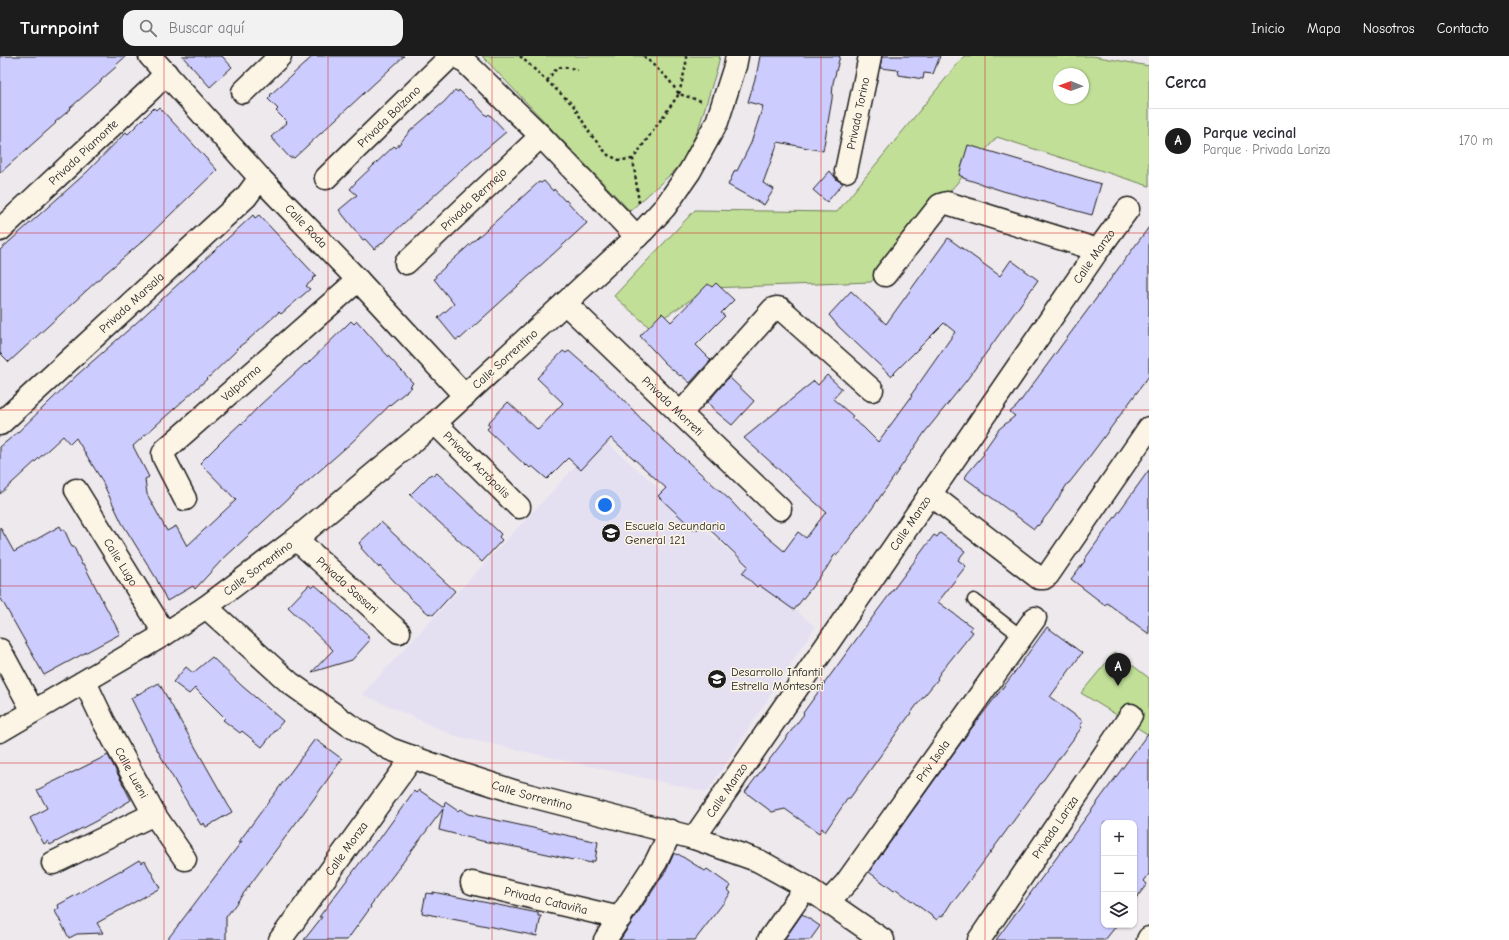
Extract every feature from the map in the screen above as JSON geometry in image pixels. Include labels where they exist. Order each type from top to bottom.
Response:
[{"type":"street","name":"Calle Roda","points":[[150,56],[260,178],[358,280],[465,396]]},
{"type":"street","points":[[243,92],[280,56]]},
{"type":"street","name":"Privada Bolzano","points":[[326,178],[452,56]]},
{"type":"street","points":[[460,56],[640,234]]},
{"type":"street","name":"Calle Sorrentino","points":[[0,731],[166,634],[206,607],[296,539],[435,423],[465,396],[640,234],[665,207],[690,171],[717,122],[737,56]]},
{"type":"street","name":"Privada Torino","points":[[846,171],[870,56]]},
{"type":"street","name":"Privada Piamonte","points":[[0,230],[146,94],[166,73]]},
{"type":"street","name":"Privada Bermejo","points":[[406,263],[541,136]]},
{"type":"street","name":"Privada Marsala","points":[[0,424],[246,197],[260,178]]},
{"type":"street","points":[[885,275],[943,203],[1098,250]]},
{"type":"street","name":"Calle Manzo","points":[[694,838],[1098,250],[1128,209]]},
{"type":"street","name":"Valparma","points":[[185,499],[164,458],[165,450],[358,280]]},
{"type":"street","name":"Privada Morreti","points":[[565,303],[780,509]]},
{"type":"street","points":[[680,414],[772,308],[781,309],[872,390]]},
{"type":"street","name":"Privada Acrópolis","points":[[435,423],[519,507]]},
{"type":"street","points":[[930,494],[1039,578],[1044,578],[1048,575],[1149,428]]},
{"type":"street","name":"Calle Lugo","points":[[76,490],[166,634]]},
{"type":"street","name":"Privada Sassari","points":[[296,539],[399,632]]},
{"type":"street","name":"Calle Sorrentino","points":[[206,607],[290,683],[349,725],[390,749],[516,792],[671,831],[759,861],[806,887],[883,940]]},
{"type":"street","name":"Priv Isola","points":[[828,902],[846,883],[1035,618]]},
{"type":"street","points":[[0,650],[33,711]]},
{"type":"street","name":"Calle Lueni","points":[[85,682],[104,722],[154,814],[185,859]]},
{"type":"street","name":"Privada Lariza","points":[[979,940],[1131,715]]},
{"type":"street","name":"Calle Monza","points":[[280,940],[413,757]]},
{"type":"street","points":[[53,863],[154,814]]},
{"type":"street","points":[[604,940],[656,862],[671,831]]},
{"type":"street","name":"Privada Cataviña","points":[[472,883],[620,918]]},
{"type":"street","points":[[769,940],[806,887]]},
{"type":"lane","points":[[974,600],[1022,637]]},
{"type":"path","points":[[520,56],[573,105],[591,135],[608,155],[619,160],[633,158]]},
{"type":"path","points":[[644,56],[669,80],[679,94],[707,103]]},
{"type":"path","points":[[640,234],[633,158],[679,94],[686,65],[686,56]]},
{"type":"path","points":[[547,81],[556,68],[565,66],[577,70]]},
{"type":"shaded area","name":"Escuela Secundaria General 121","points":[[602,438],[815,627],[707,792],[455,736],[362,694]]},
{"type":"green space","points":[[482,56],[720,56],[698,130],[680,166],[630,211]]},
{"type":"green space","points":[[964,56],[1093,56],[1149,66],[1149,186],[997,137],[871,282],[709,288],[649,327],[614,296],[695,210],[837,212]]},
{"type":"green space","points":[[1115,652],[1149,678],[1149,735],[1081,693]]},
{"type":"building","points":[[0,56],[126,56],[102,80],[70,108],[71,109],[55,122],[56,123],[0,173]]},
{"type":"building","points":[[182,56],[222,56],[232,67],[210,87]]},
{"type":"building","points":[[313,56],[404,56],[294,158],[290,158],[271,137],[287,122],[276,111],[278,109],[268,99],[271,96],[270,95]]},
{"type":"building","points":[[760,56],[840,56],[833,83],[832,99],[823,151],[778,142],[763,183],[774,189],[764,205],[728,185],[751,143],[763,106],[748,102]]},
{"type":"building","points":[[882,56],[940,56],[933,74],[924,73],[923,79],[899,75],[898,70],[880,68]]},
{"type":"building","points":[[455,90],[458,92],[459,90],[469,100],[471,99],[487,116],[489,114],[506,132],[374,249],[365,239],[363,240],[339,210],[357,195],[350,189],[356,182],[394,146],[396,148],[410,131],[444,102]]},
{"type":"building","points":[[159,107],[217,170],[144,240],[100,278],[9,362],[0,353],[0,250],[87,172],[126,132],[128,134],[154,108],[156,110]]},
{"type":"building","points":[[968,145],[1101,184],[1092,215],[1003,191],[963,178],[959,175]]},
{"type":"building","points":[[830,171],[837,180],[843,183],[827,202],[813,190]]},
{"type":"building","points":[[544,181],[553,191],[554,189],[565,201],[566,200],[587,223],[460,339],[459,338],[456,340],[438,318],[454,304],[434,279],[436,278],[435,276],[539,182],[541,183]]},
{"type":"building","points":[[253,215],[255,218],[259,215],[316,276],[306,286],[310,289],[281,314],[279,312],[236,349],[237,350],[206,380],[133,446],[149,477],[145,479],[147,494],[167,531],[176,526],[187,546],[236,500],[200,463],[260,405],[305,364],[306,365],[351,321],[354,324],[357,321],[413,383],[410,386],[412,387],[391,404],[351,443],[221,561],[195,589],[193,586],[167,601],[156,578],[122,523],[101,479],[76,438],[70,444],[63,436],[0,494],[0,447]]},
{"type":"building","points":[[1149,227],[1149,376],[1084,464],[1068,483],[1050,511],[1034,529],[965,478],[984,454],[983,452],[999,429],[1015,416],[1010,412],[1017,406]]},
{"type":"building","points":[[948,238],[1000,276],[1011,260],[1038,280],[966,381],[925,432],[871,510],[837,555],[835,554],[826,569],[794,610],[759,585],[757,587],[742,573],[748,566],[703,523],[696,531],[658,496],[666,488],[611,438],[581,470],[568,458],[547,479],[532,466],[530,468],[527,465],[526,466],[487,429],[490,426],[487,424],[508,402],[538,430],[563,403],[537,378],[563,351],[566,353],[569,351],[620,396],[644,422],[731,501],[752,524],[784,551],[798,532],[806,538],[826,512],[744,438],[814,381],[818,385],[827,375],[842,389],[833,399],[853,416],[851,418],[863,427],[878,442],[912,396],[911,395],[955,332],[944,323],[891,376],[839,327],[829,315],[851,291],[886,324]]},
{"type":"building","points":[[716,283],[734,300],[721,313],[725,316],[696,345],[711,360],[690,383],[665,363],[640,336],[662,313],[671,322],[708,284],[712,287]]},
{"type":"building","points":[[729,377],[754,401],[732,425],[714,410],[708,402]]},
{"type":"building","points":[[1149,470],[1149,634],[1107,603],[1105,605],[1071,579]]},
{"type":"building","points":[[437,473],[501,534],[499,537],[502,540],[482,562],[410,495],[431,474],[433,476]]},
{"type":"building","points":[[381,522],[455,591],[433,615],[429,614],[412,600],[361,548],[362,547],[359,543]]},
{"type":"building","points":[[60,526],[62,530],[64,529],[82,565],[84,565],[120,634],[44,675],[0,597],[0,527],[14,552]]},
{"type":"building","points":[[940,533],[965,551],[958,560],[966,566],[938,602],[972,627],[970,630],[973,632],[940,673],[937,678],[938,679],[916,706],[850,798],[848,798],[825,832],[822,828],[819,833],[785,809],[772,812],[745,792],[804,714],[803,713],[866,626],[934,535],[937,537]]},
{"type":"building","points":[[309,585],[312,588],[315,585],[322,591],[369,636],[367,637],[370,640],[352,660],[312,672],[333,650],[288,607]]},
{"type":"building","points":[[1047,627],[1082,653],[1050,697],[1083,721],[1080,726],[1082,727],[982,864],[954,901],[953,900],[942,917],[940,916],[937,920],[896,889],[894,891],[869,872],[968,733]]},
{"type":"building","points":[[212,657],[242,686],[283,721],[262,747],[242,731],[240,733],[223,720],[225,718],[195,688],[189,694],[173,682],[186,667],[193,673]]},
{"type":"building","points":[[159,683],[232,812],[206,827],[204,823],[201,825],[181,792],[154,744],[131,698]]},
{"type":"building","points":[[1149,732],[1149,874],[1144,881],[1147,884],[1137,897],[1137,820],[1101,820],[1101,928],[1115,928],[1105,940],[996,940]]},
{"type":"building","points":[[315,739],[342,759],[226,917],[226,940],[167,940],[242,841],[238,843]]},
{"type":"building","points":[[108,755],[131,800],[96,821],[50,845],[48,841],[44,844],[30,818],[47,808],[37,790]]},
{"type":"building","points":[[419,790],[444,807],[445,802],[458,811],[460,809],[468,814],[598,842],[595,861],[592,861],[591,863],[573,860],[482,841],[439,830],[443,809],[370,906],[371,907],[347,940],[304,940],[322,917],[319,917],[377,840],[378,841],[414,791],[416,793]]},
{"type":"building","points":[[674,853],[705,871],[707,869],[731,886],[728,890],[731,893],[695,940],[620,940],[667,869]]},
{"type":"building","points":[[139,860],[141,863],[145,861],[160,888],[97,923],[103,933],[77,934],[69,938],[55,911],[59,908],[58,905]]},
{"type":"building","points":[[433,892],[538,913],[538,916],[541,916],[537,936],[422,913],[426,893],[433,894]]},
{"type":"building","points":[[802,914],[820,926],[810,940],[784,940]]},
{"type":"place","name":"Escuela Secundaria General 121","points":[[611,533]]},
{"type":"place","name":"Desarrollo Infantil Estrella Montesori","points":[[717,679]]},
{"type":"place","name":"Parque vecinal","points":[[1118,686]]}]
